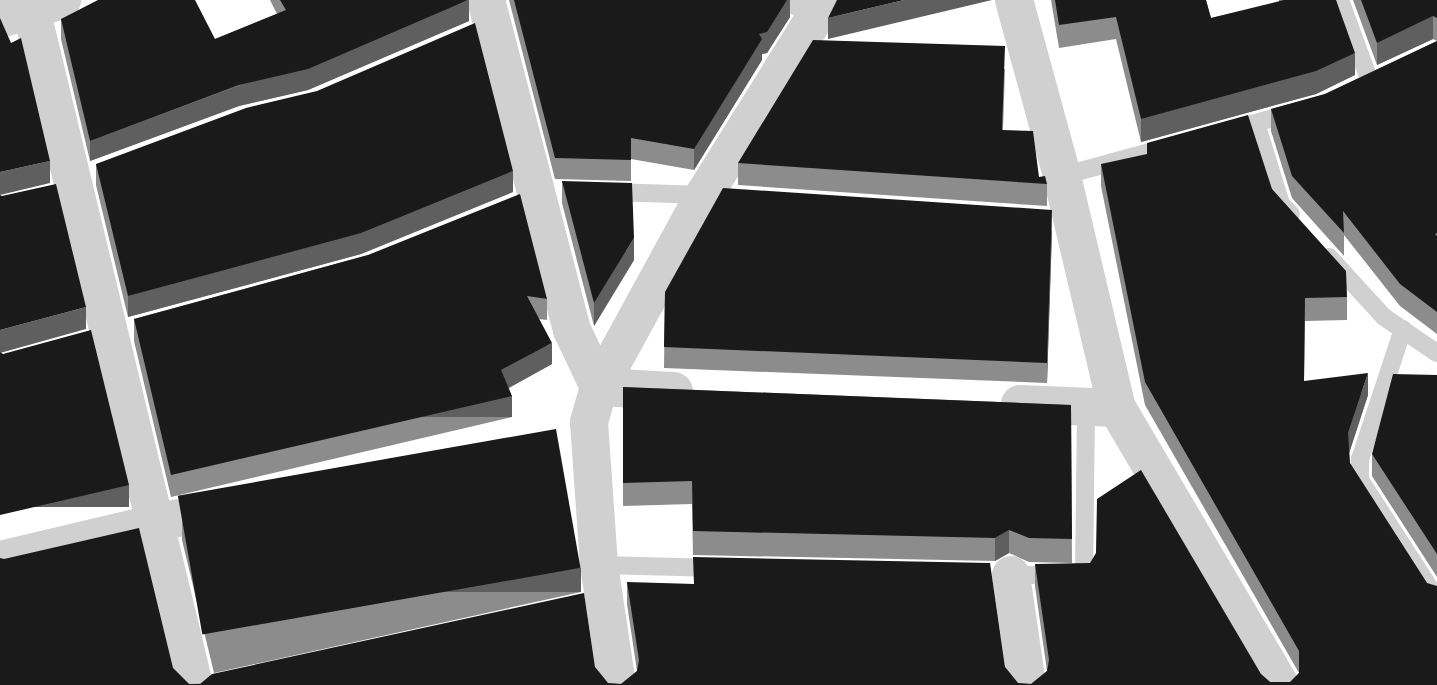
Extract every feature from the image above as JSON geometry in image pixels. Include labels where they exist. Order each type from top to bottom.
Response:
[{"type":"street","points":[[1014,0],[1062,176],[1065,220],[1102,407],[1280,685]]},
{"type":"street","points":[[582,413],[821,7]]},
{"type":"street","points":[[31,9],[194,685]]},
{"type":"street","points":[[485,18],[572,330],[597,589],[617,685]]},
{"type":"street","points":[[582,413],[712,392]]},
{"type":"street","points":[[977,403],[1102,407]]},
{"type":"street","points":[[0,560],[214,510]]},
{"type":"street","points":[[996,574],[1027,685]]},
{"type":"lane","points":[[781,0],[821,7]]},
{"type":"lane","points":[[1340,0],[1364,85],[1390,73]]},
{"type":"lane","points":[[1211,135],[1307,108]]},
{"type":"lane","points":[[1256,123],[1281,204],[1384,317],[1437,353]]},
{"type":"lane","points":[[1062,176],[1181,143]]},
{"type":"lane","points":[[596,192],[712,196]]},
{"type":"lane","points":[[1403,329],[1360,459],[1360,480],[1437,599]]},
{"type":"lane","points":[[996,574],[1084,575],[1102,407]]},
{"type":"lane","points":[[597,589],[736,569]]},
{"type":"building","points":[[98,0],[195,0],[215,39],[286,10],[280,0],[468,0],[308,69],[239,85],[90,141],[61,19]]},
{"type":"building","points":[[514,0],[787,0],[767,32],[759,34],[762,39],[694,149],[631,138],[631,160],[555,158]]},
{"type":"building","points":[[837,0],[904,0],[828,18]]},
{"type":"building","points":[[1055,0],[1206,0],[1211,18],[1284,0],[1336,0],[1355,53],[1316,71],[1141,119],[1116,17],[1059,25]]},
{"type":"building","points":[[1361,0],[1437,0],[1437,18],[1433,16],[1377,43]]},
{"type":"building","points":[[0,18],[11,43],[21,38],[50,161],[0,172]]},
{"type":"building","points":[[475,23],[513,171],[361,233],[128,296],[96,164],[246,108],[317,91]]},
{"type":"building","points":[[813,40],[1005,46],[1002,130],[1033,131],[1039,177],[1045,176],[1047,184],[738,163]]},
{"type":"building","points":[[1437,41],[1437,312],[1400,284],[1343,211],[1344,233],[1292,176],[1271,109],[1325,94]]},
{"type":"building","points":[[1248,115],[1272,189],[1346,271],[1347,297],[1305,298],[1304,381],[1368,373],[1348,433],[1350,463],[1427,583],[1437,586],[1437,685],[0,685],[0,558],[139,528],[173,668],[189,684],[200,684],[212,674],[584,593],[595,667],[608,683],[621,684],[637,671],[639,660],[627,582],[694,584],[693,557],[990,563],[1005,667],[1018,683],[1031,684],[1047,671],[1049,660],[1035,564],[1090,563],[1096,553],[1097,499],[1141,470],[1261,674],[1270,682],[1290,682],[1299,673],[1299,651],[1145,382],[1101,164],[1147,154],[1147,143]]},
{"type":"building","points":[[562,181],[632,183],[634,238],[594,303]]},
{"type":"building","points":[[56,184],[86,307],[0,330],[0,195]]},
{"type":"building","points":[[723,188],[1052,210],[1047,363],[664,347],[665,292]]},
{"type":"building","points":[[520,194],[547,299],[527,296],[552,343],[501,370],[512,396],[171,475],[134,319],[368,255]]},
{"type":"building","points":[[91,330],[129,485],[0,515],[0,352],[3,354]]},
{"type":"building","points":[[1393,374],[1437,375],[1437,554],[1372,454]]},
{"type":"building","points":[[623,387],[1071,405],[1072,539],[1029,538],[1009,530],[995,538],[693,531],[692,481],[623,483]]},
{"type":"building","points":[[556,429],[580,568],[202,635],[178,496]]}]
